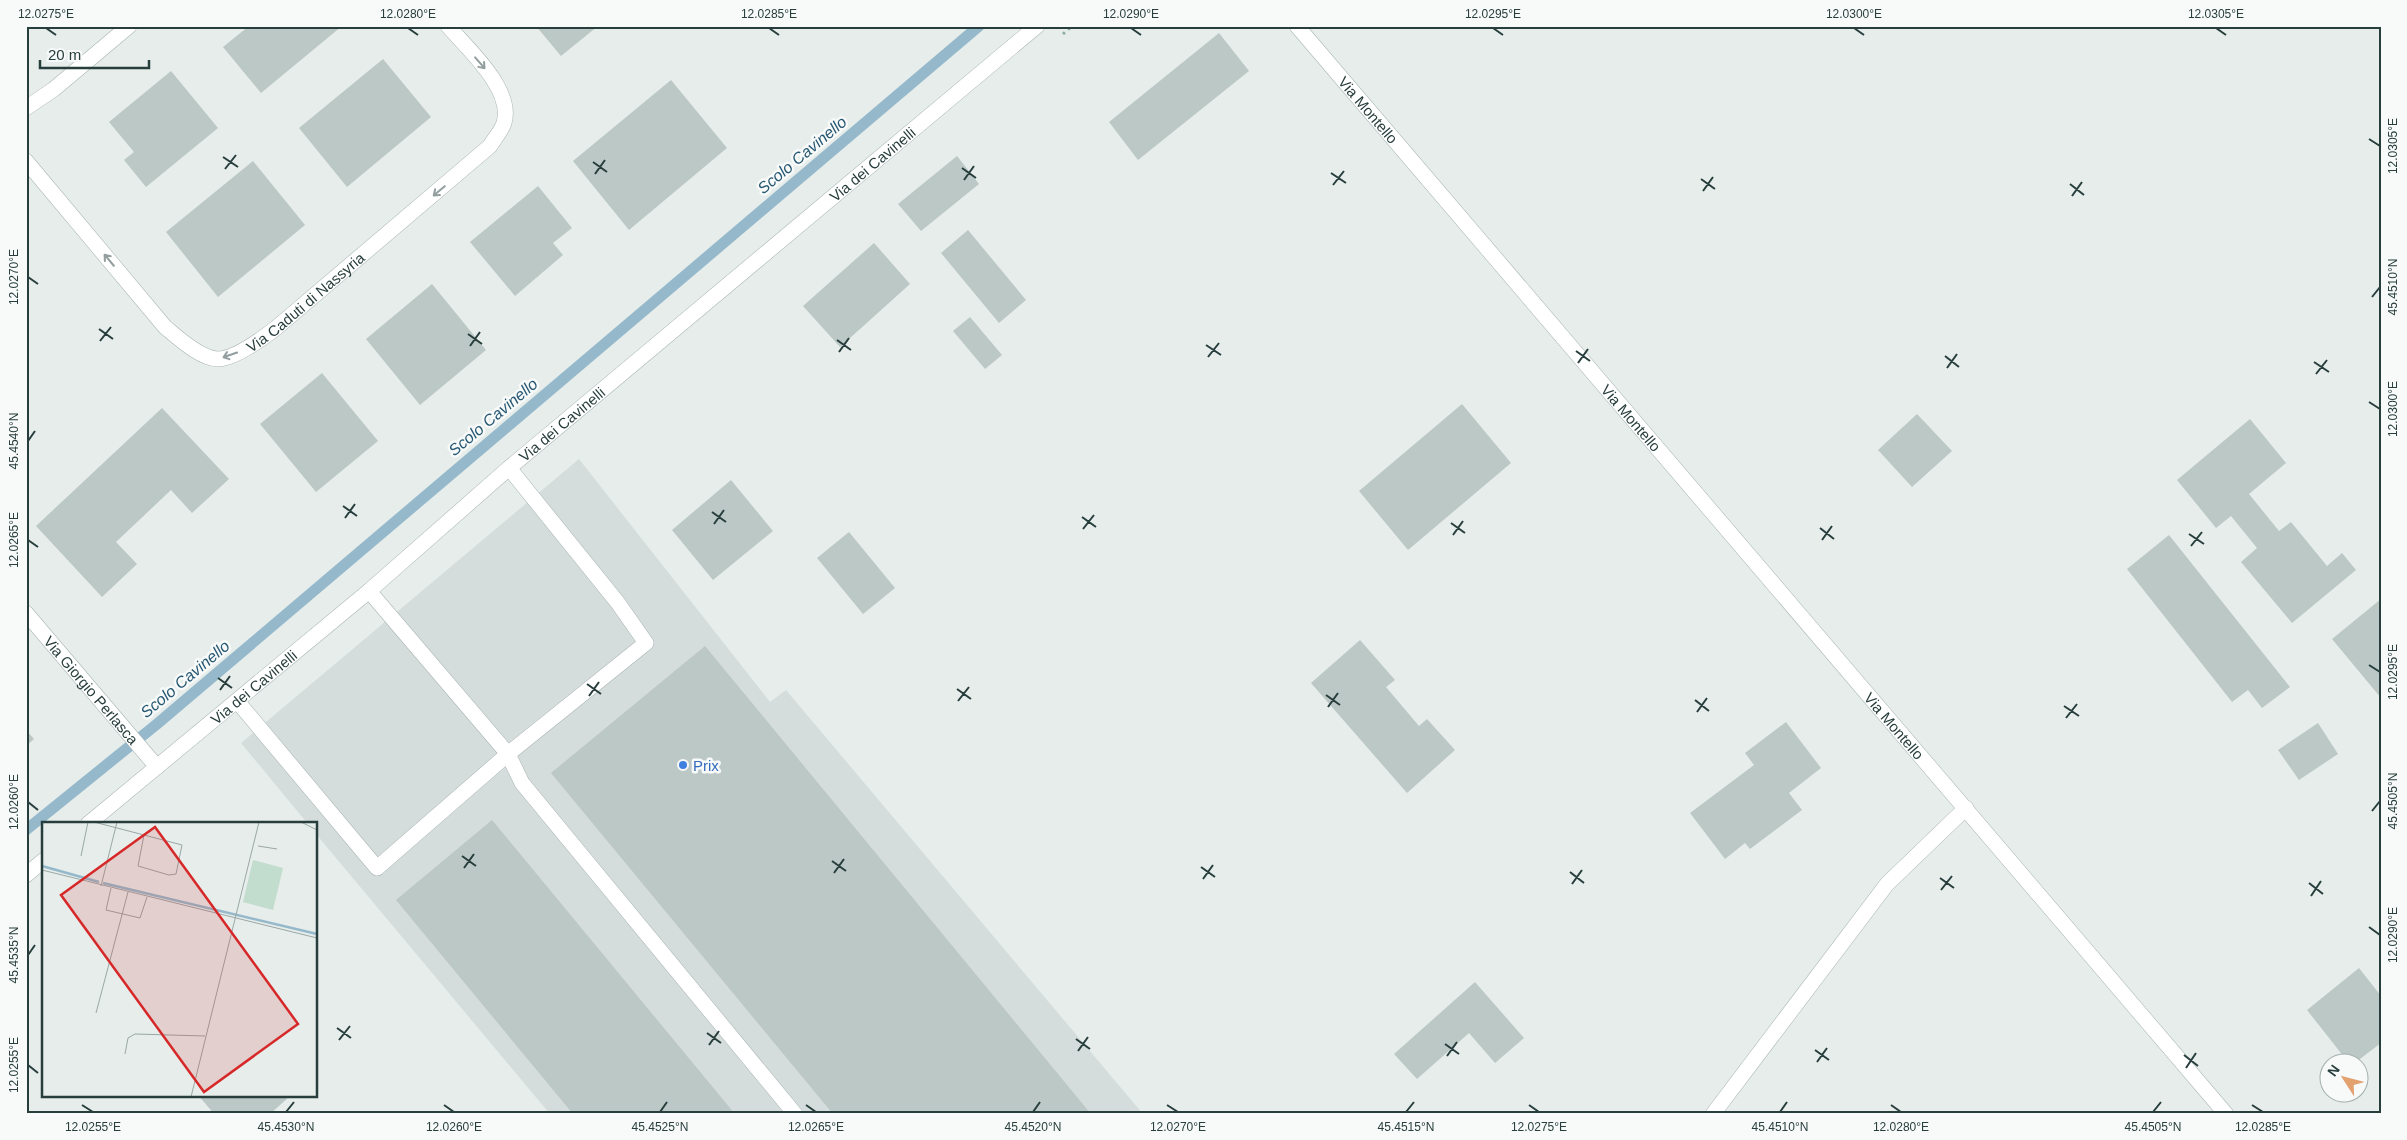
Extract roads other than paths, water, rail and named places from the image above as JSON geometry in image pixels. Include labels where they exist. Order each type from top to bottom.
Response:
[{"type":"street","points":[[26,108],[54,89],[129,26]]},
{"type":"street","name":"Via Caduti di Nassyria","points":[[26,161],[165,327],[190,348],[218,359],[248,349],[276,328],[490,146],[504,123],[505,100],[494,80],[448,26]]},
{"type":"street","name":"Via dei Cavinelli","points":[[90,822],[369,592],[509,468],[1037,26]]},
{"type":"street","name":"Via Montello","points":[[1297,26],[2226,1114]]},
{"type":"street","points":[[237,701],[377,868],[508,754],[646,643],[618,603],[509,468]]},
{"type":"street","points":[[369,592],[508,754],[522,783],[795,1114]]},
{"type":"street","name":"Via Giorgio Perlasca","points":[[26,613],[157,767]]},
{"type":"street","points":[[1713,1114],[1887,884],[1966,808]]},
{"type":"street","points":[[26,875],[42,862]]},
{"type":"waterway","name":"Scolo Cavinello","points":[[26,830],[157,724],[979,26]]},
{"type":"place","name":"Prix","points":[[683,765]]}]
